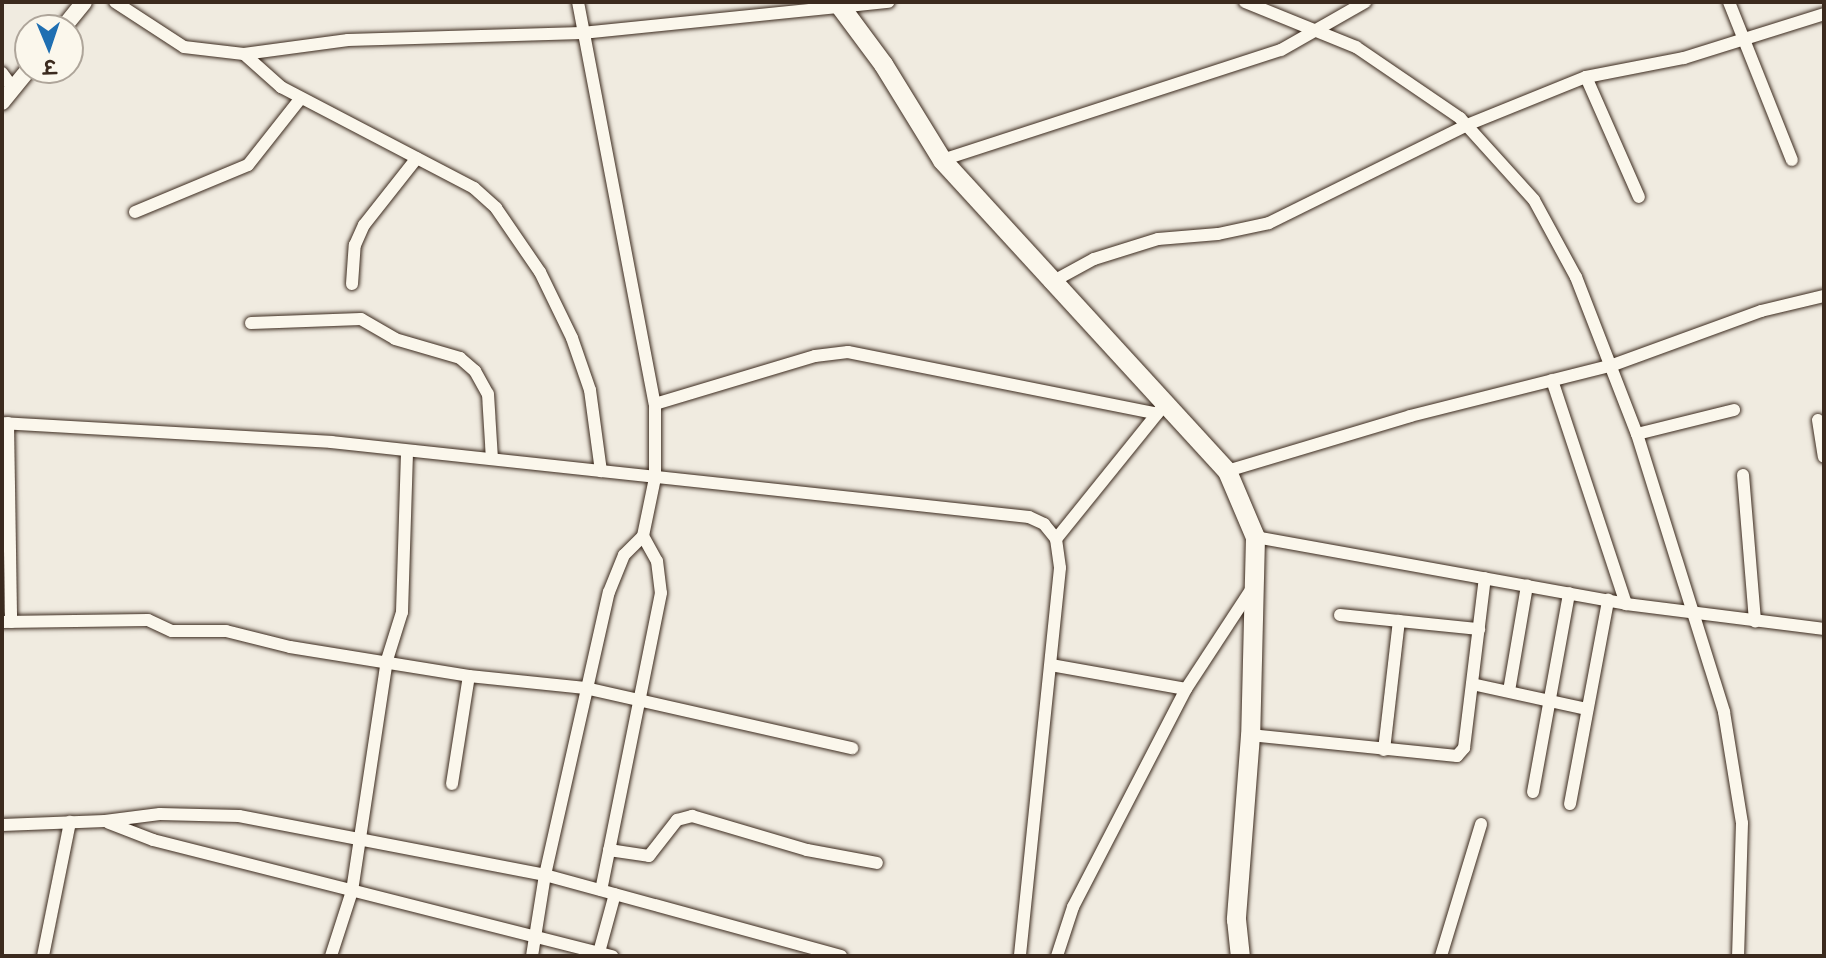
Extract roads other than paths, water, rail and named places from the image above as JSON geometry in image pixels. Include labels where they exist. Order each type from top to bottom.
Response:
[{"type":"main road","points":[[838,4],[883,64],[942,160],[1161,409],[1227,471],[1255,537],[1250,734],[1236,919],[1240,956]]},
{"type":"street","points":[[115,2],[184,47],[244,54],[348,40],[582,33],[838,4],[888,2]]},
{"type":"street","points":[[532,956],[545,875],[585,688],[609,592],[624,555],[643,536],[655,478],[655,404],[578,2]]},
{"type":"street","points":[[1245,2],[1356,47],[1467,125],[1534,200],[1576,276],[1613,365],[1696,614],[1734,762],[1742,823],[1738,956]]},
{"type":"street","points":[[942,160],[1268,55],[1365,2]]},
{"type":"street","points":[[1729,2],[1792,160]]},
{"type":"street","points":[[1050,283],[1094,259],[1158,239],[1218,234],[1269,223],[1467,125],[1586,77],[1684,58],[1824,14]]},
{"type":"street","points":[[244,54],[272,81],[474,188],[496,208],[540,272],[572,338],[590,390],[601,471]]},
{"type":"street","points":[[2,73],[13,88]]},
{"type":"street","points":[[1586,77],[1639,197]]},
{"type":"street","points":[[2,102],[16,84]]},
{"type":"street","points":[[135,212],[248,165],[301,98]]},
{"type":"street","points":[[352,284],[355,245],[363,225],[417,158]]},
{"type":"street","points":[[1227,471],[1410,415],[1613,365],[1761,311],[1824,296]]},
{"type":"street","points":[[251,323],[360,319],[395,340],[460,358],[475,371],[488,394],[492,459]]},
{"type":"street","points":[[655,404],[815,356],[848,352],[1161,409],[1056,539]]},
{"type":"street","points":[[1552,380],[1626,604]]},
{"type":"street","points":[[1637,434],[1734,410]]},
{"type":"street","points":[[1818,420],[1824,457]]},
{"type":"street","points":[[852,748],[585,688],[469,676],[387,660],[290,647],[226,631],[172,631],[148,620],[6,622],[5,423],[331,442],[1029,517],[1044,524],[1056,539],[1060,568],[1020,956]]},
{"type":"street","points":[[331,956],[352,891],[387,660],[397,640],[402,612],[407,452]]},
{"type":"street","points":[[1743,475],[1755,622]]},
{"type":"street","points":[[600,890],[642,702],[662,593],[657,561],[643,536]]},
{"type":"street","points":[[1255,537],[1626,604],[1824,629]]},
{"type":"street","points":[[1250,734],[1451,758],[1462,752],[1485,578]]},
{"type":"street","points":[[1509,691],[1527,586]]},
{"type":"street","points":[[1057,956],[1073,907],[1186,689],[1252,588]]},
{"type":"street","points":[[1533,792],[1569,593]]},
{"type":"street","points":[[1570,804],[1608,600]]},
{"type":"street","points":[[1340,615],[1479,629]]},
{"type":"street","points":[[1384,750],[1399,621]]},
{"type":"street","points":[[1051,665],[1186,689]]},
{"type":"street","points":[[452,783],[469,676]]},
{"type":"street","points":[[1472,684],[1587,709]]},
{"type":"street","points":[[2,825],[105,821],[160,814],[239,816],[545,875],[841,956]]},
{"type":"street","points":[[609,850],[649,856],[677,820],[692,816],[807,850],[877,863]]},
{"type":"street","points":[[105,821],[153,840],[535,939],[612,956]]},
{"type":"street","points":[[43,956],[70,822]]},
{"type":"street","points":[[1441,956],[1481,824]]},
{"type":"street","points":[[599,955],[615,894]]}]
